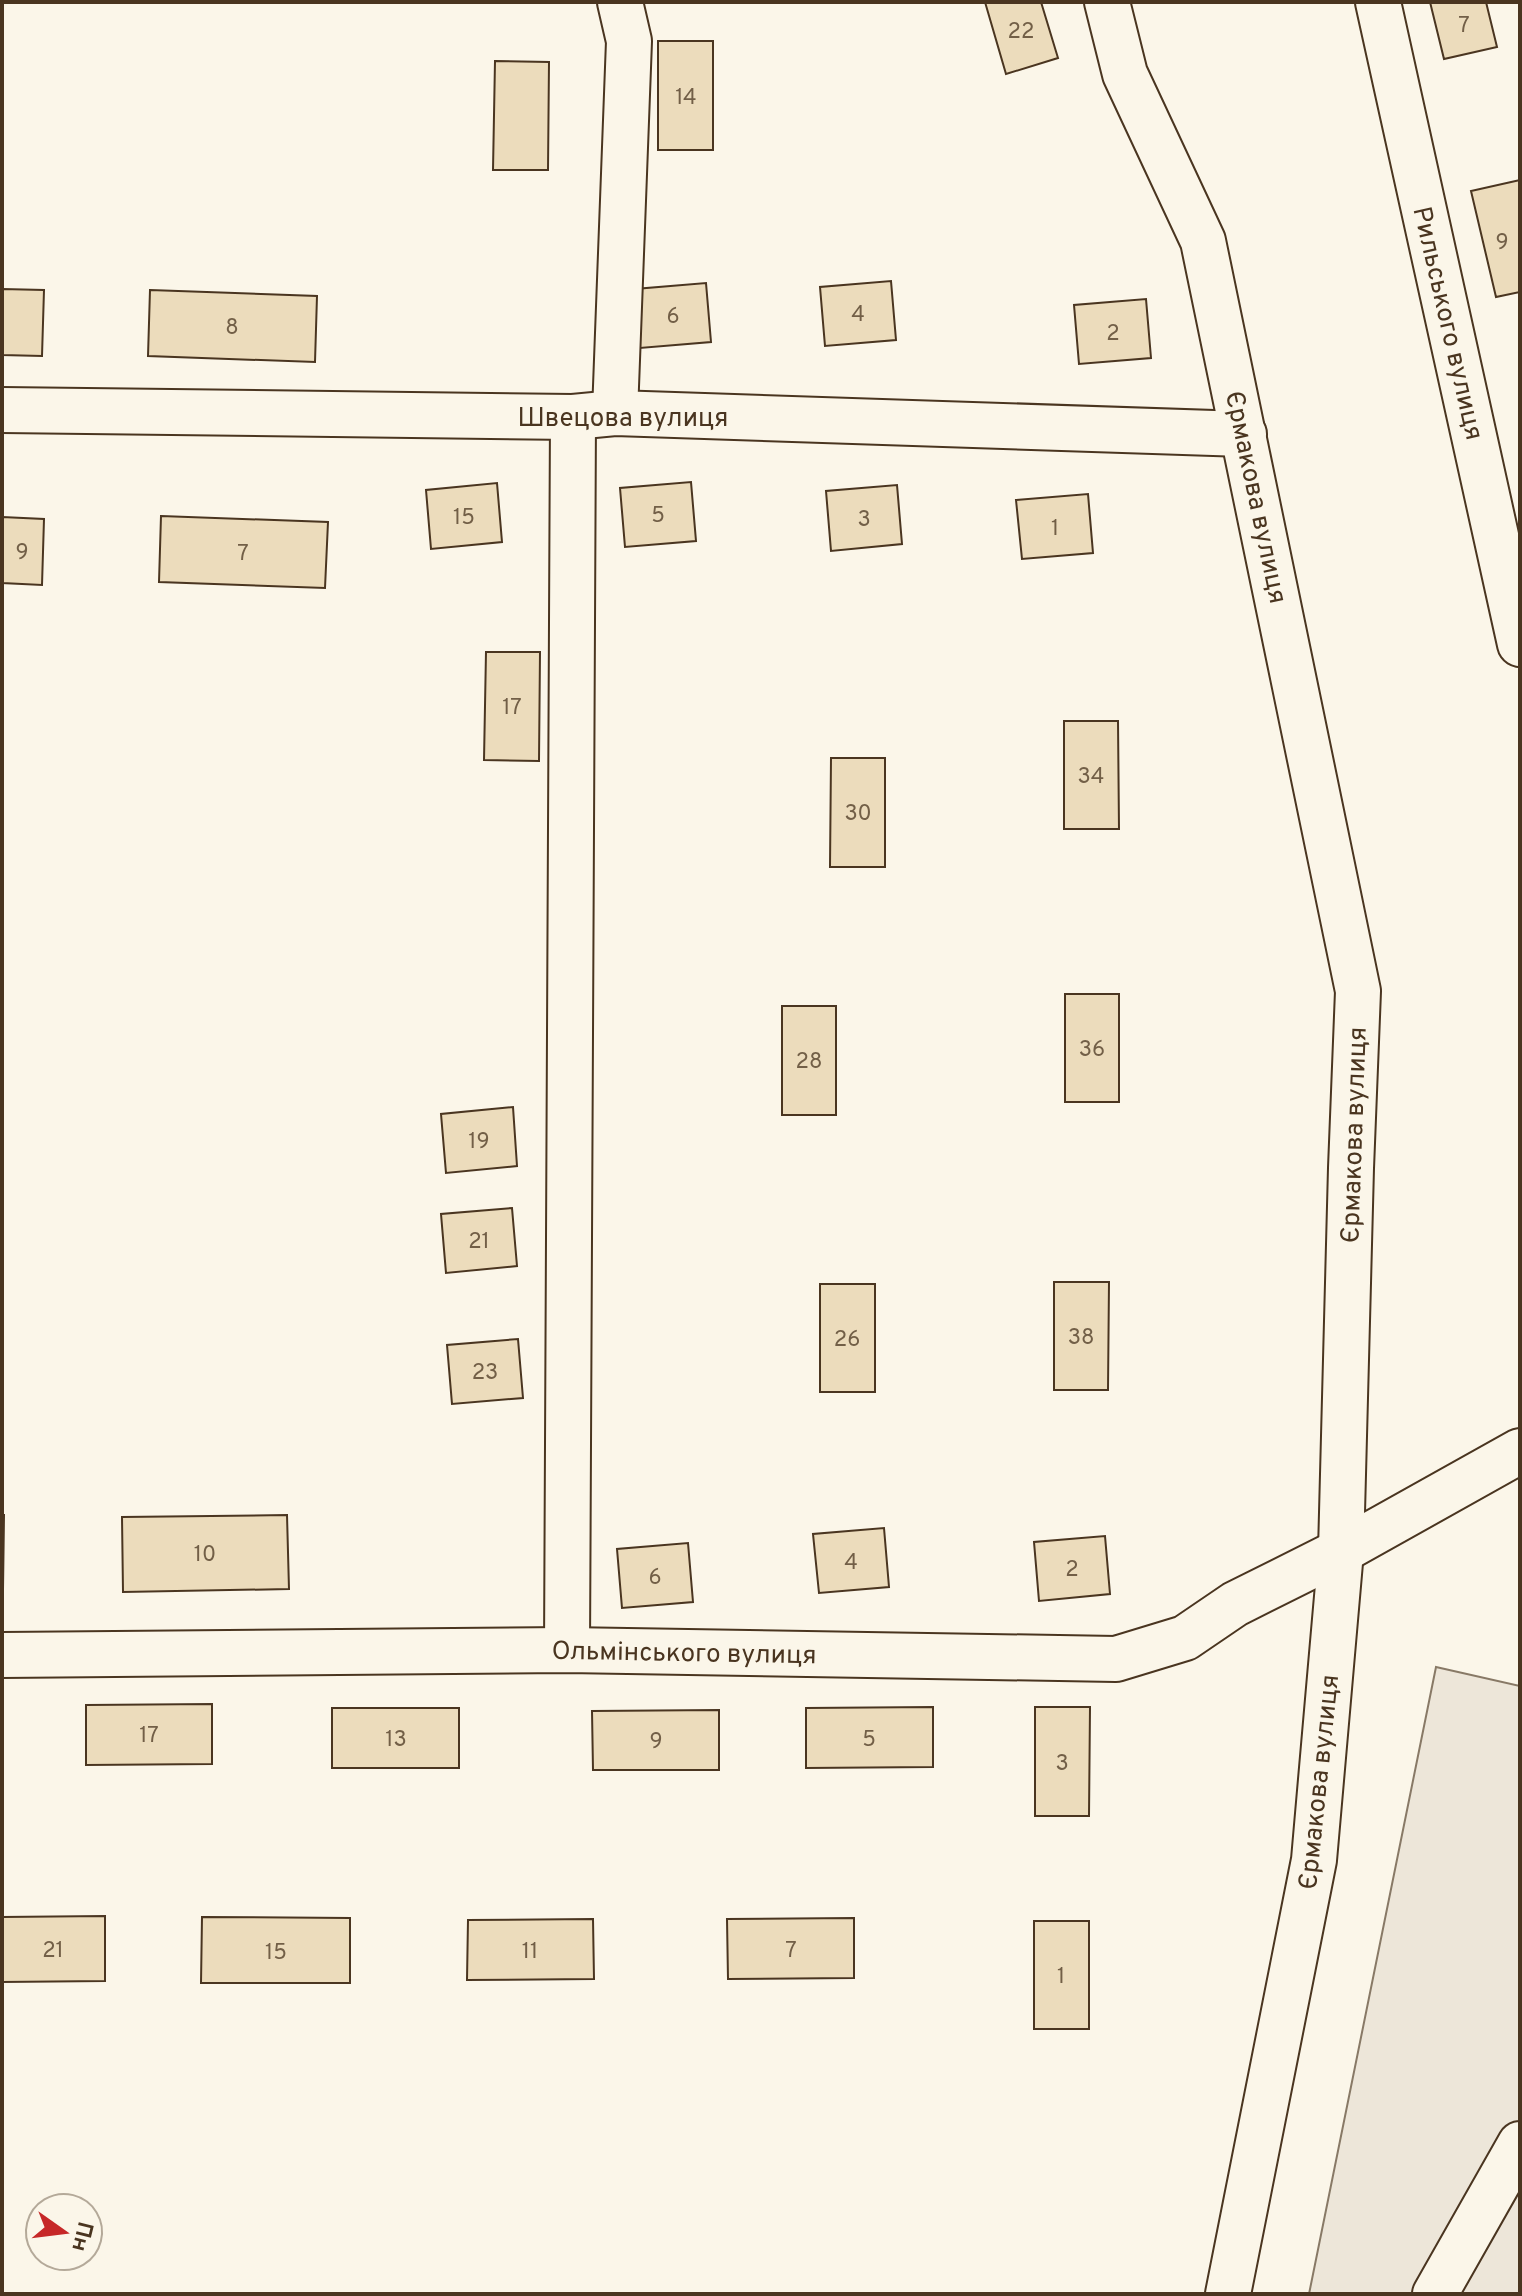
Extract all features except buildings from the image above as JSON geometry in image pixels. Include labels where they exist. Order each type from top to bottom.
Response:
[{"type":"street","points":[[567,1650],[594,415],[629,41],[620,2]]},
{"type":"street","name":"Єрмакова вулиця","points":[[1107,2],[1125,74],[1203,241],[1358,991],[1341,1551],[1314,1860],[1228,2294]]},
{"type":"street","name":"Рильського вулиця","points":[[1378,2],[1520,644]]},
{"type":"street","name":"Швецова вулиця","points":[[2,410],[594,415],[1244,434]]},
{"type":"street","name":"Ольмінського вулиця","points":[[2,1655],[567,1650],[1116,1659],[1185,1638],[1235,1604],[1341,1551],[1520,1451]]},
{"type":"street","points":[[1435,2294],[1520,2144]]},
{"type":"shaded area","points":[[1436,1667],[1520,1686],[1520,2294],[1309,2294]]}]
